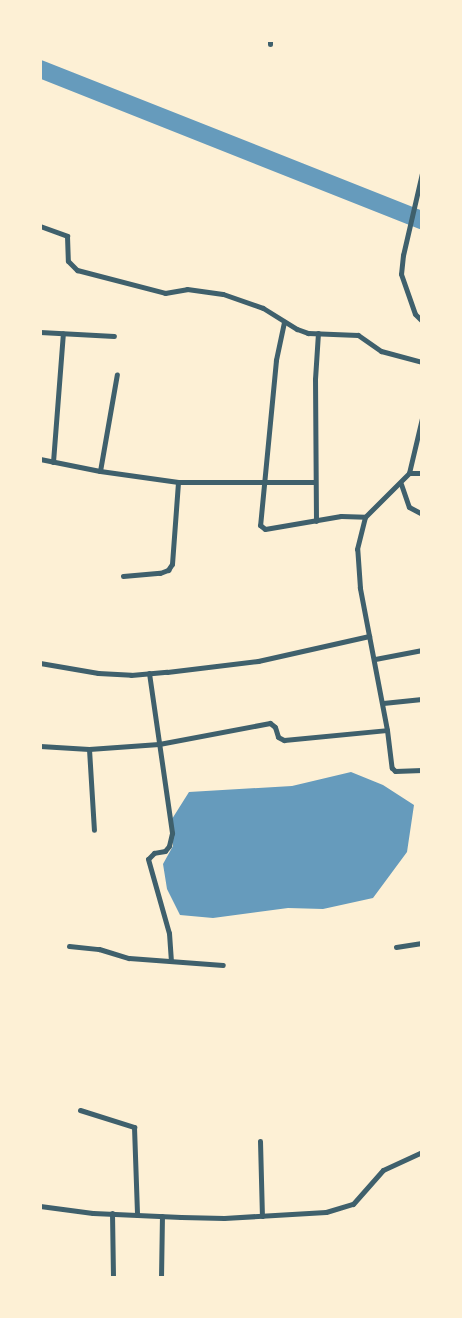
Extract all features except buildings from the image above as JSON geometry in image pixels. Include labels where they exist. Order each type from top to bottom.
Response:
[{"type":"street","points":[[422,173],[403,255],[401,274],[415,314],[422,321]]},
{"type":"street","points":[[40,226],[67,236],[68,261],[77,270],[165,293],[187,289],[223,294],[263,308],[284,322],[308,333],[358,335],[381,351],[422,362]]},
{"type":"street","points":[[284,322],[276,360],[259,519],[261,528],[341,516],[365,518]]},
{"type":"street","points":[[40,332],[114,336]]},
{"type":"street","points":[[53,462],[63,333]]},
{"type":"street","points":[[316,521],[318,333]]},
{"type":"street","points":[[100,471],[117,374]]},
{"type":"street","points":[[422,418],[409,473],[401,484],[365,518],[359,533],[357,566],[383,703],[392,768],[395,771],[422,770]]},
{"type":"street","points":[[40,459],[100,471],[178,482],[315,482]]},
{"type":"street","points":[[409,473],[422,473]]},
{"type":"street","points":[[123,576],[160,573],[168,570],[172,564],[178,482]]},
{"type":"street","points":[[401,484],[410,507],[422,514]]},
{"type":"street","points":[[40,663],[98,673],[148,674],[258,661],[369,636]]},
{"type":"street","points":[[375,659],[422,650]]},
{"type":"street","points":[[148,674],[172,833],[169,846],[165,851],[154,853],[148,859],[169,933],[171,960]]},
{"type":"street","points":[[383,703],[422,699]]},
{"type":"street","points":[[40,746],[89,748],[159,744],[270,723],[275,727],[278,737],[284,740],[387,730]]},
{"type":"street","points":[[89,748],[94,830]]},
{"type":"street","points":[[396,947],[422,943]]},
{"type":"street","points":[[69,946],[99,949],[129,958],[223,965]]},
{"type":"street","points":[[80,1110],[134,1127],[137,1215]]},
{"type":"street","points":[[260,1141],[262,1216]]},
{"type":"street","points":[[40,1206],[162,1216],[262,1216],[342,1209],[361,1197],[383,1170],[422,1152]]},
{"type":"street","points":[[112,1213],[113,1278]]},
{"type":"street","points":[[161,1278],[162,1216]]},
{"type":"water","points":[[351,772],[383,785],[414,805],[407,852],[373,898],[323,909],[288,908],[213,918],[180,915],[167,889],[163,864],[173,846],[172,819],[189,792],[292,786]]},
{"type":"waterway","points":[[40,69],[422,220]]}]
